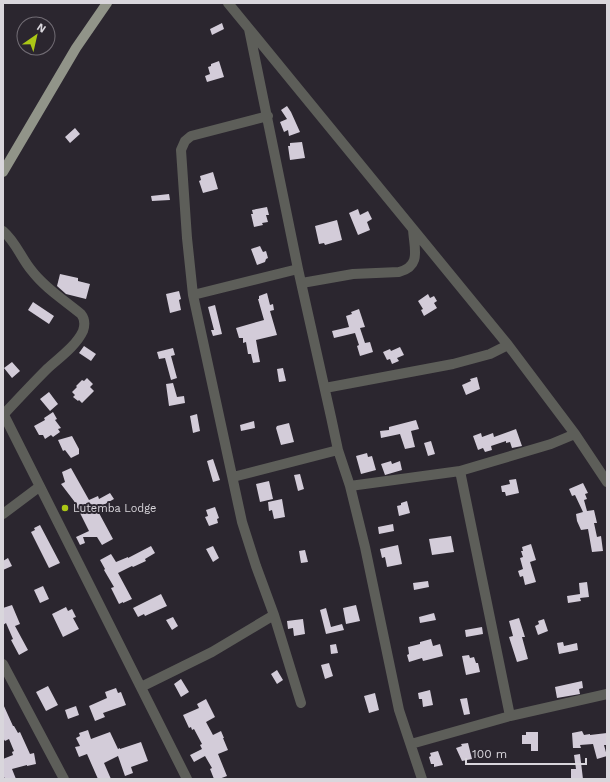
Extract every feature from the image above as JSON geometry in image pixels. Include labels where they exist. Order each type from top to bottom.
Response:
[{"type":"main road","points":[[3,172],[76,48],[107,3]]},
{"type":"street","points":[[228,3],[508,345],[575,434],[607,482]]},
{"type":"street","points":[[249,29],[298,268],[338,450],[350,486],[365,547],[399,710],[422,779]]},
{"type":"street","points":[[268,116],[191,136],[185,141],[182,147],[186,238],[193,295],[242,522],[274,615],[301,703]]},
{"type":"street","points":[[302,282],[353,274],[399,272],[405,270],[415,261],[413,229]]},
{"type":"street","points":[[3,231],[14,243],[32,271],[50,290],[81,314],[84,321],[84,329],[77,341],[38,378],[4,414],[39,487],[186,779]]},
{"type":"street","points":[[193,295],[298,268]]},
{"type":"street","points":[[325,388],[453,364],[490,354],[508,345]]},
{"type":"street","points":[[350,486],[460,471],[551,444],[575,434]]},
{"type":"street","points":[[233,477],[338,450]]},
{"type":"street","points":[[460,471],[510,716]]},
{"type":"street","points":[[3,514],[39,487]]},
{"type":"street","points":[[141,687],[212,652],[274,615]]},
{"type":"street","points":[[3,664],[64,779]]},
{"type":"street","points":[[411,744],[510,716],[607,694]]},
{"type":"building","points":[[222,23],[224,29],[212,35],[210,29]]},
{"type":"building","points":[[219,61],[224,77],[207,82],[205,76],[210,74],[208,67]]},
{"type":"building","points":[[287,106],[300,132],[289,136],[288,130],[284,132],[280,122],[287,119],[281,110]]},
{"type":"building","points":[[75,128],[80,134],[70,143],[65,137]]},
{"type":"building","points":[[302,142],[305,158],[290,160],[288,146],[290,146],[290,143]]},
{"type":"building","points":[[213,172],[218,189],[203,193],[199,181],[201,180],[200,176]]},
{"type":"building","points":[[169,194],[170,200],[152,201],[151,196]]},
{"type":"building","points":[[267,207],[269,215],[266,215],[268,222],[254,227],[251,214],[253,214],[252,210]]},
{"type":"building","points":[[358,209],[360,215],[368,211],[372,219],[367,222],[370,230],[358,235],[349,213]]},
{"type":"building","points":[[337,220],[342,240],[325,245],[324,243],[319,244],[315,226]]},
{"type":"building","points":[[260,246],[263,252],[266,251],[268,258],[265,262],[257,265],[251,249]]},
{"type":"building","points":[[60,274],[78,278],[78,281],[90,284],[86,299],[66,294],[57,286]]},
{"type":"building","points":[[179,291],[181,310],[170,313],[166,294]]},
{"type":"building","points":[[267,293],[270,305],[273,304],[274,310],[270,311],[277,335],[256,340],[260,362],[253,363],[251,354],[248,354],[246,342],[243,343],[243,338],[239,338],[236,328],[264,320],[258,299],[259,296]]},
{"type":"building","points":[[428,294],[430,298],[434,296],[437,301],[434,303],[437,308],[424,316],[421,310],[423,309],[418,301]]},
{"type":"building","points":[[33,302],[54,316],[49,324],[28,310]]},
{"type":"building","points":[[215,305],[222,334],[213,336],[211,330],[214,330],[208,307]]},
{"type":"building","points":[[359,309],[365,327],[360,328],[365,343],[370,342],[373,352],[360,356],[357,346],[359,345],[355,333],[334,338],[332,331],[349,327],[346,316]]},
{"type":"building","points":[[84,346],[96,354],[91,361],[79,353]]},
{"type":"building","points":[[400,347],[404,355],[397,358],[399,361],[392,364],[390,359],[387,360],[383,352],[390,349],[391,351]]},
{"type":"building","points":[[173,348],[175,355],[171,356],[177,378],[171,380],[165,358],[159,359],[157,352]]},
{"type":"building","points":[[12,362],[20,371],[12,378],[4,368]]},
{"type":"building","points":[[283,368],[286,381],[279,382],[277,369]]},
{"type":"building","points":[[477,377],[480,389],[466,395],[462,385],[471,381],[470,379]]},
{"type":"building","points":[[87,378],[93,384],[90,387],[94,391],[82,403],[73,397],[75,395],[72,392],[82,380],[84,381]]},
{"type":"building","points":[[173,383],[177,397],[184,396],[185,403],[169,406],[166,384]]},
{"type":"building","points":[[49,392],[58,404],[50,411],[40,399]]},
{"type":"building","points":[[53,412],[57,419],[55,420],[61,428],[58,429],[60,432],[53,437],[51,435],[45,439],[43,435],[39,435],[34,426],[45,420],[44,418]]},
{"type":"building","points":[[197,414],[200,431],[193,433],[190,416]]},
{"type":"building","points":[[416,420],[419,429],[411,431],[415,447],[405,449],[400,434],[381,438],[380,431],[389,430],[389,427]]},
{"type":"building","points":[[254,421],[255,428],[241,431],[240,425]]},
{"type":"building","points":[[289,423],[294,442],[281,445],[276,428],[277,426]]},
{"type":"building","points":[[516,429],[522,446],[512,448],[510,442],[506,443],[506,441],[491,446],[492,450],[485,452],[483,448],[478,450],[473,436],[481,433],[482,437],[493,433],[494,437]]},
{"type":"building","points":[[72,436],[79,449],[79,454],[71,458],[65,450],[63,451],[58,440]]},
{"type":"building","points":[[431,441],[435,454],[428,456],[424,443]]},
{"type":"building","points":[[367,453],[368,457],[372,456],[376,470],[361,474],[356,456]]},
{"type":"building","points":[[213,459],[220,480],[213,482],[207,461]]},
{"type":"building","points":[[391,461],[392,464],[400,461],[402,470],[385,475],[381,464]]},
{"type":"building","points":[[71,468],[89,500],[98,496],[99,499],[110,493],[114,499],[98,508],[99,513],[113,539],[102,545],[97,537],[83,537],[85,543],[80,545],[76,537],[89,531],[74,501],[61,484],[65,482],[62,472]]},
{"type":"building","points":[[300,474],[304,489],[298,491],[294,475]]},
{"type":"building","points":[[516,479],[519,493],[506,496],[505,492],[502,492],[501,486],[510,484],[509,480]]},
{"type":"building","points":[[269,481],[273,499],[260,502],[256,484]]},
{"type":"building","points":[[583,483],[588,493],[585,494],[587,499],[584,500],[587,511],[594,510],[597,523],[594,523],[597,537],[601,536],[603,551],[592,552],[588,529],[581,530],[577,521],[576,514],[583,512],[575,495],[572,496],[569,489]]},
{"type":"building","points":[[282,499],[285,517],[274,519],[272,510],[269,511],[268,502]]},
{"type":"building","points":[[407,501],[410,513],[399,516],[397,506]]},
{"type":"building","points":[[215,507],[219,518],[217,519],[218,523],[209,526],[205,517],[208,516],[206,510]]},
{"type":"building","points":[[393,524],[394,531],[379,534],[378,527]]},
{"type":"building","points":[[40,525],[60,563],[49,568],[31,532],[35,530],[34,528]]},
{"type":"building","points":[[451,536],[454,552],[432,555],[429,539]]},
{"type":"building","points":[[531,544],[536,560],[530,562],[536,582],[525,585],[523,576],[520,577],[518,571],[523,569],[520,558],[523,557],[521,551],[523,551],[522,547]]},
{"type":"building","points":[[398,545],[402,564],[387,567],[385,557],[382,558],[380,549]]},
{"type":"building","points":[[151,546],[155,553],[145,559],[146,561],[118,573],[132,599],[119,604],[111,588],[114,587],[100,560],[111,554],[116,562],[128,558]]},
{"type":"building","points":[[213,546],[219,558],[213,562],[206,549]]},
{"type":"building","points":[[305,550],[308,562],[301,563],[299,551]]},
{"type":"building","points":[[8,558],[12,566],[3,570],[3,561]]},
{"type":"building","points":[[428,581],[429,587],[414,590],[413,583]]},
{"type":"building","points":[[587,582],[589,597],[580,598],[581,601],[568,603],[567,596],[580,594],[579,583]]},
{"type":"building","points":[[43,586],[49,599],[40,603],[34,590]]},
{"type":"building","points":[[161,594],[167,606],[145,616],[144,614],[138,617],[133,608]]},
{"type":"building","points":[[12,605],[20,624],[15,626],[28,650],[19,655],[11,640],[13,639],[6,623],[3,625],[3,608]]},
{"type":"building","points":[[356,605],[360,621],[346,624],[343,608]]},
{"type":"building","points":[[66,607],[68,611],[72,609],[76,617],[73,618],[79,629],[63,637],[52,614]]},
{"type":"building","points":[[326,608],[331,627],[342,624],[344,630],[326,634],[320,610]]},
{"type":"building","points":[[434,613],[436,620],[420,623],[419,617]]},
{"type":"building","points":[[173,617],[178,626],[172,630],[166,620]]},
{"type":"building","points":[[519,618],[525,637],[522,637],[528,659],[517,662],[509,637],[513,636],[509,621]]},
{"type":"building","points":[[303,619],[305,634],[294,636],[293,628],[288,629],[287,621]]},
{"type":"building","points":[[544,619],[548,631],[538,635],[535,626],[539,624],[538,621]]},
{"type":"building","points":[[482,627],[483,634],[466,637],[465,630]]},
{"type":"building","points":[[431,639],[433,646],[440,644],[443,656],[423,661],[422,658],[409,662],[407,655],[409,654],[408,647]]},
{"type":"building","points":[[563,642],[564,646],[577,643],[578,650],[559,654],[557,643]]},
{"type":"building","points":[[336,644],[338,653],[331,654],[330,645]]},
{"type":"building","points":[[469,655],[470,658],[474,657],[476,663],[478,663],[480,672],[466,675],[462,656]]},
{"type":"building","points":[[329,663],[333,676],[325,679],[321,665]]},
{"type":"building","points":[[277,670],[283,680],[277,684],[271,674]]},
{"type":"building","points":[[181,679],[189,692],[181,697],[174,684]]},
{"type":"building","points":[[582,681],[583,688],[579,689],[580,694],[557,698],[555,687]]},
{"type":"building","points":[[48,686],[58,705],[46,711],[36,692]]},
{"type":"building","points":[[116,688],[118,693],[121,692],[126,705],[103,713],[105,717],[95,721],[89,706],[107,698],[105,692]]},
{"type":"building","points":[[430,690],[433,705],[423,707],[422,699],[419,699],[418,693]]},
{"type":"building","points":[[375,693],[379,710],[369,713],[364,696]]},
{"type":"building","points":[[467,698],[470,714],[464,715],[460,699]]},
{"type":"building","points":[[206,699],[215,717],[206,722],[213,735],[221,731],[228,750],[218,754],[227,776],[219,779],[214,779],[210,769],[212,768],[205,756],[194,762],[190,755],[202,749],[200,745],[202,744],[194,729],[192,730],[191,727],[189,728],[183,715],[199,708],[197,704]]},
{"type":"building","points":[[3,704],[13,726],[18,733],[20,732],[30,754],[34,753],[36,764],[12,769],[16,779],[5,779],[3,775],[3,759],[13,755],[12,752],[14,751],[9,739],[5,741],[3,738]]},
{"type":"building","points":[[76,706],[79,715],[68,719],[65,710]]},
{"type":"building","points":[[88,730],[91,739],[110,732],[118,749],[141,742],[148,761],[131,767],[133,773],[125,776],[118,756],[104,763],[111,779],[98,779],[87,754],[79,757],[75,747],[80,746],[76,738],[80,736],[79,733]]},
{"type":"building","points":[[582,731],[584,735],[607,733],[607,745],[604,745],[607,756],[597,759],[593,744],[580,745],[581,748],[573,748],[572,733]]},
{"type":"building","points":[[526,732],[538,732],[538,751],[531,751],[531,744],[522,744],[522,735],[526,735]]},
{"type":"building","points":[[468,743],[472,759],[462,761],[456,748],[462,746],[461,744]]},
{"type":"building","points":[[438,751],[443,765],[434,767],[434,764],[431,764],[429,757],[431,756],[430,753]]},
{"type":"building","points":[[580,754],[583,779],[571,779],[571,769],[576,769],[574,755]]},
{"type":"place","name":"Lutemba Lodge","points":[[65,508]]}]
